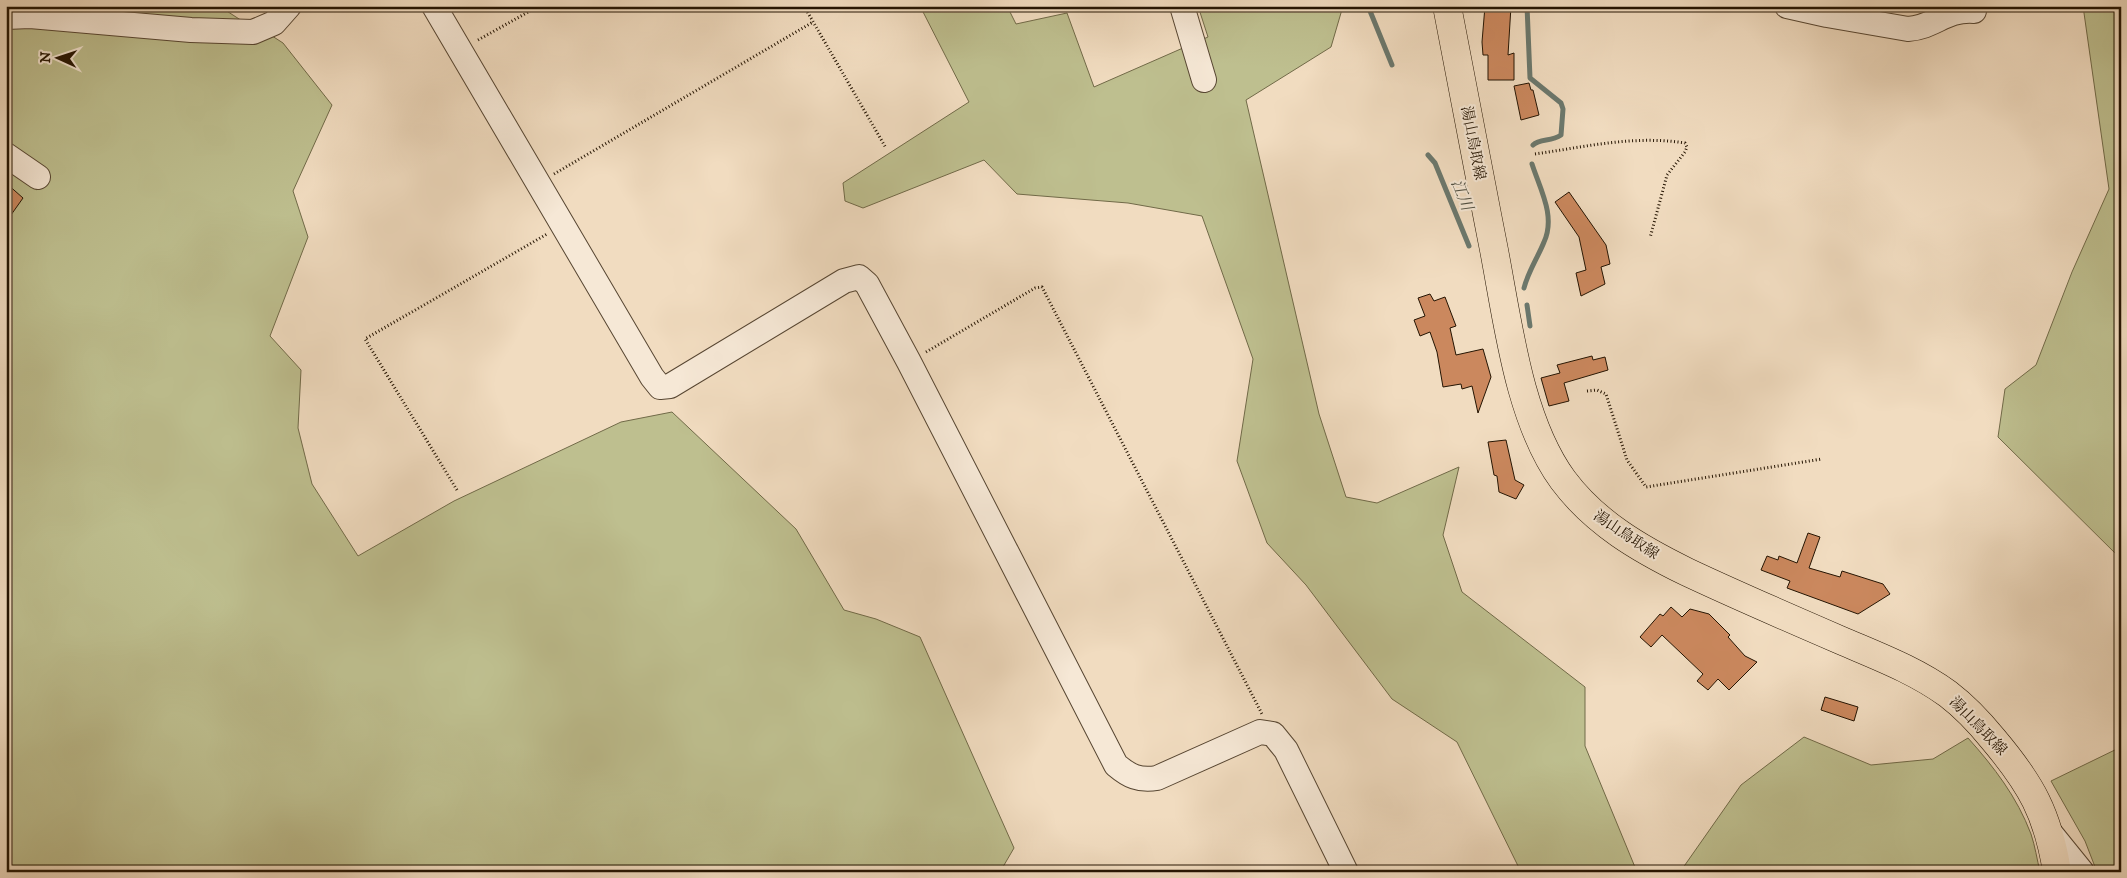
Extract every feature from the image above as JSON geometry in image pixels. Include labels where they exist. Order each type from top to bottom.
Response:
[{"type":"main road","name":"湯山鳥取線","points":[[1447,6],[1522,388],[1539,438],[1561,478],[1595,516],[1645,550],[1726,591],[1904,667],[1950,696],[1985,730],[2021,773],[2032,791],[2048,830],[2057,872]]},
{"type":"street","points":[[6,17],[30,16],[191,30],[253,32],[274,23],[289,6]]},
{"type":"street","points":[[434,6],[562,226],[652,377],[660,387],[670,386],[844,281],[859,277],[867,284],[909,362],[1116,765],[1129,776],[1144,780],[1157,778],[1260,732],[1273,734],[1286,750],[1346,872]]},
{"type":"street","points":[[1182,6],[1204,80]]},
{"type":"street","points":[[1787,6],[1827,16],[1908,29],[1921,28],[1952,12],[1962,10],[1974,11]]},
{"type":"street","points":[[6,155],[38,177]]},
{"type":"street","points":[[2048,830],[2082,872]]},
{"type":"path","points":[[460,50],[539,6]]},
{"type":"path","points":[[804,6],[886,148]]},
{"type":"path","points":[[538,183],[813,22]]},
{"type":"path","points":[[1535,154],[1610,142],[1670,141],[1684,143],[1687,146],[1685,152],[1667,175],[1650,238]]},
{"type":"path","points":[[457,490],[365,339],[562,226]]},
{"type":"path","points":[[909,362],[1035,288],[1042,287],[1273,734]]},
{"type":"path","points":[[1587,391],[1597,390],[1606,394],[1627,460],[1646,487],[1822,459]]},
{"type":"green space","points":[[6,6],[219,6],[253,28]]},
{"type":"green space","points":[[920,6],[1007,6],[1016,24],[1067,13],[1094,87],[1208,37],[1198,6],[1343,6],[1331,47],[1246,100],[1319,414],[1346,497],[1377,503],[1459,467],[1443,535],[1462,592],[1585,687],[1585,746],[1637,872],[1521,872],[1457,742],[1392,699],[1306,585],[1267,543],[1237,461],[1253,359],[1202,216],[1128,203],[1017,194],[984,160],[863,208],[845,201],[843,183],[969,102]]},
{"type":"green space","points":[[2083,6],[2121,6],[2121,559],[1998,437],[2005,389],[2036,365],[2072,272],[2109,189]]},
{"type":"green space","points":[[6,23],[266,32],[283,43],[332,105],[293,191],[308,237],[270,336],[301,370],[298,428],[312,484],[358,556],[454,501],[621,422],[672,412],[796,529],[844,610],[876,619],[920,637],[1014,848],[1000,872],[6,872],[6,158],[24,180],[37,190],[48,177],[6,148]]},
{"type":"green space","points":[[1804,737],[1871,765],[1933,759],[1968,738],[1996,771],[2019,807],[2031,834],[2040,872],[1680,872],[1741,785]]},
{"type":"green space","points":[[2121,747],[2121,872],[2097,872],[2085,841],[2051,781]]},
{"type":"building","points":[[1485,6],[1511,6],[1508,55],[1514,53],[1514,80],[1488,80],[1488,55],[1483,55],[1482,42]]},
{"type":"building","points":[[1529,83],[1531,90],[1533,90],[1539,115],[1521,120],[1514,86]]},
{"type":"building","points":[[6,183],[23,198],[6,222]]},
{"type":"building","points":[[1569,192],[1606,245],[1610,264],[1601,267],[1605,284],[1581,296],[1576,273],[1586,270],[1579,237],[1555,202]]},
{"type":"building","points":[[1430,294],[1434,301],[1445,297],[1456,326],[1450,328],[1456,355],[1483,349],[1491,377],[1478,413],[1472,386],[1462,389],[1461,384],[1443,387],[1437,352],[1430,332],[1420,336],[1414,320],[1425,316],[1418,298]]},
{"type":"building","points":[[1592,356],[1593,360],[1605,357],[1608,370],[1564,383],[1569,401],[1549,406],[1541,378],[1560,373],[1557,365]]},
{"type":"building","points":[[1506,440],[1515,480],[1524,485],[1516,499],[1499,492],[1488,442]]},
{"type":"building","points":[[1808,533],[1820,537],[1809,568],[1840,577],[1842,571],[1883,584],[1890,594],[1858,614],[1787,588],[1790,581],[1761,570],[1767,556],[1778,560],[1779,556],[1797,563]]},
{"type":"building","points":[[1671,607],[1682,617],[1690,609],[1709,614],[1730,635],[1728,637],[1745,656],[1757,662],[1729,690],[1718,679],[1708,690],[1697,681],[1703,674],[1662,635],[1651,647],[1640,637],[1660,614],[1663,616]]},
{"type":"building","points":[[1825,697],[1858,707],[1854,721],[1821,710]]},
{"type":"waterway","name":"江川","points":[[1368,6],[1392,65]]},
{"type":"waterway","points":[[1527,6],[1530,78],[1561,103],[1563,109],[1561,135],[1553,139],[1539,141],[1533,145]]},
{"type":"waterway","name":"江川","points":[[1428,155],[1435,163],[1469,246]]},
{"type":"waterway","points":[[1524,288],[1544,242],[1548,222],[1548,212],[1532,164]]},
{"type":"waterway","points":[[1527,305],[1530,326]]}]
